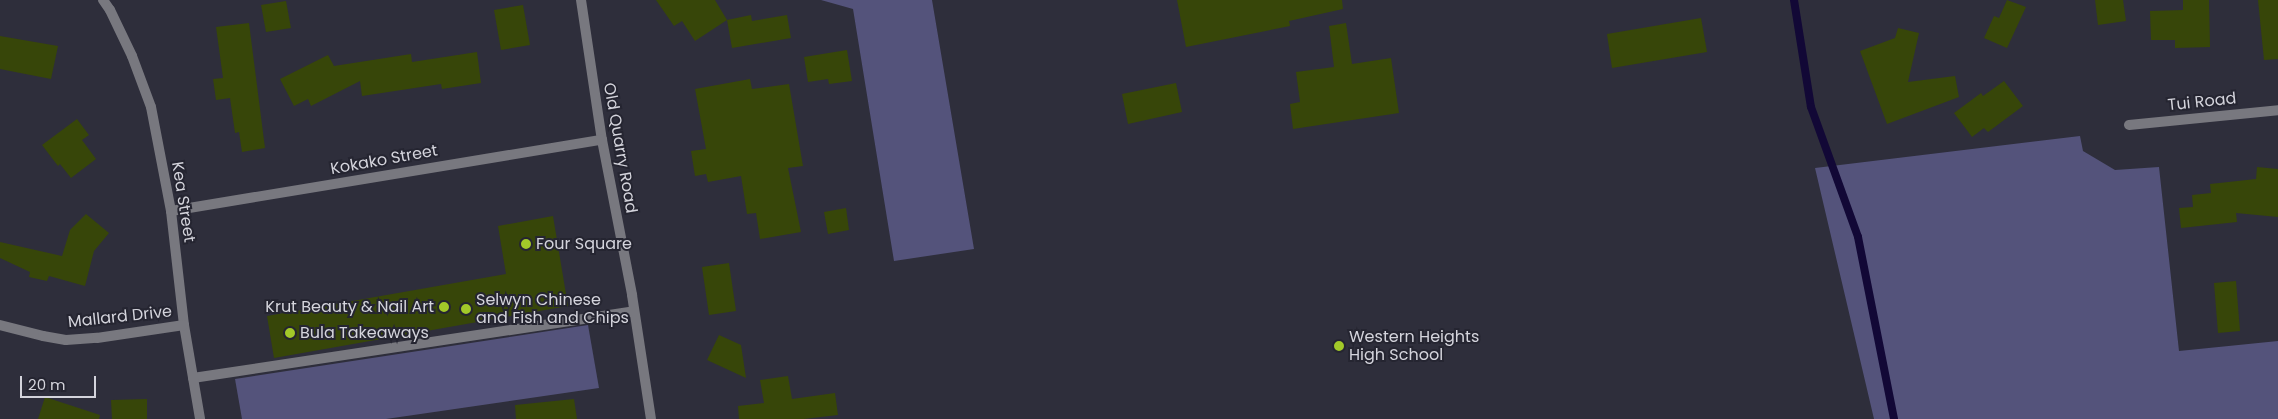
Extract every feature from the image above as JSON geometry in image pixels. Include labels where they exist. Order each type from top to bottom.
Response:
[{"type":"street","name":"Kea Street","points":[[103,0],[110,10],[132,56],[151,107],[171,211],[184,325],[200,419]]},
{"type":"street","name":"Old Quarry Road","points":[[581,0],[602,140],[634,312],[651,419]]},
{"type":"street","name":"Tui Road","points":[[2129,125],[2278,110]]},
{"type":"street","name":"Kokako Street","points":[[171,211],[602,140]]},
{"type":"street","points":[[193,378],[634,312]]},
{"type":"street","name":"Mallard Drive","points":[[0,325],[66,340],[97,338],[184,325]]},
{"type":"shaded area","points":[[821,0],[932,0],[974,249],[894,261],[853,9]]},
{"type":"shaded area","points":[[2080,136],[2083,151],[2115,170],[2159,167],[2179,351],[2278,341],[2278,419],[1874,419],[1815,168]]},
{"type":"shaded area","points":[[588,325],[599,388],[386,419],[242,419],[235,379]]},
{"type":"building","points":[[656,0],[715,0],[727,20],[695,41],[682,21],[674,26]]},
{"type":"building","points":[[1177,0],[1342,0],[1343,9],[1289,21],[1290,26],[1186,47]]},
{"type":"building","points":[[2007,0],[2026,7],[2007,48],[1984,38],[1994,16],[1999,18]]},
{"type":"building","points":[[2095,0],[2123,0],[2126,21],[2098,25]]},
{"type":"building","points":[[2183,0],[2209,0],[2210,47],[2175,48],[2175,40],[2151,40],[2150,11],[2183,10]]},
{"type":"building","points":[[2258,0],[2278,0],[2278,59],[2264,60]]},
{"type":"building","points":[[286,1],[291,28],[266,32],[261,5]]},
{"type":"building","points":[[523,5],[530,45],[501,50],[494,10]]},
{"type":"building","points":[[751,15],[752,21],[787,15],[791,38],[732,48],[727,20]]},
{"type":"building","points":[[1701,18],[1707,52],[1612,68],[1607,34]]},
{"type":"building","points":[[249,23],[265,148],[242,152],[239,132],[235,133],[230,98],[216,100],[213,79],[223,78],[216,27]]},
{"type":"building","points":[[1346,23],[1352,64],[1391,58],[1399,113],[1293,129],[1290,104],[1300,102],[1296,72],[1334,67],[1329,26]]},
{"type":"building","points":[[1898,28],[1919,33],[1908,82],[1955,76],[1959,97],[1887,124],[1860,51],[1895,38]]},
{"type":"building","points":[[0,36],[58,46],[51,79],[0,69]]},
{"type":"building","points":[[847,50],[852,81],[829,84],[828,79],[808,82],[804,57]]},
{"type":"building","points":[[477,52],[481,83],[442,89],[441,84],[362,96],[360,81],[311,106],[308,99],[294,106],[280,79],[328,55],[334,66],[411,54],[412,62]]},
{"type":"building","points":[[750,79],[752,89],[789,84],[803,166],[788,168],[801,232],[760,239],[756,213],[747,214],[741,176],[708,182],[706,174],[695,176],[691,151],[706,149],[695,89]]},
{"type":"building","points":[[2004,81],[2023,106],[1988,132],[1984,128],[1972,137],[1954,113],[1981,93],[1983,96]]},
{"type":"building","points":[[1176,83],[1182,112],[1128,124],[1122,94]]},
{"type":"building","points":[[77,119],[89,135],[82,140],[96,159],[71,178],[60,164],[58,166],[42,145]]},
{"type":"building","points":[[2257,167],[2278,169],[2278,217],[2236,213],[2237,222],[2181,228],[2179,208],[2193,207],[2192,195],[2211,193],[2210,184],[2256,179]]},
{"type":"building","points":[[846,208],[849,230],[828,234],[824,212]]},
{"type":"building","points":[[86,214],[109,233],[94,251],[85,286],[49,276],[47,281],[29,277],[30,272],[0,258],[0,242],[62,256],[70,230]]},
{"type":"building","points":[[553,216],[568,306],[274,358],[267,316],[506,274],[498,226]]},
{"type":"building","points":[[729,263],[736,311],[709,315],[702,267]]},
{"type":"building","points":[[2236,281],[2240,331],[2218,333],[2214,283]]},
{"type":"building","points":[[719,335],[741,345],[746,378],[707,360]]},
{"type":"building","points":[[788,376],[792,399],[835,393],[838,415],[804,419],[739,419],[738,406],[764,403],[760,380]]},
{"type":"building","points":[[45,397],[100,415],[99,419],[38,419]]},
{"type":"building","points":[[147,399],[147,419],[112,419],[111,400]]},
{"type":"building","points":[[574,399],[577,419],[516,419],[515,405]]},
{"type":"waterway","points":[[1794,0],[1811,107],[1858,237],[1894,419]]},
{"type":"place","name":"Four Square","points":[[526,244]]},
{"type":"place","name":"Krut Beauty & Nail Art","points":[[444,307]]},
{"type":"place","name":"Selwyn Chinese and Fish and Chips","points":[[466,309]]},
{"type":"place","name":"Bula Takeaways","points":[[290,333]]},
{"type":"place","name":"Western Heights High School","points":[[1339,346]]}]
